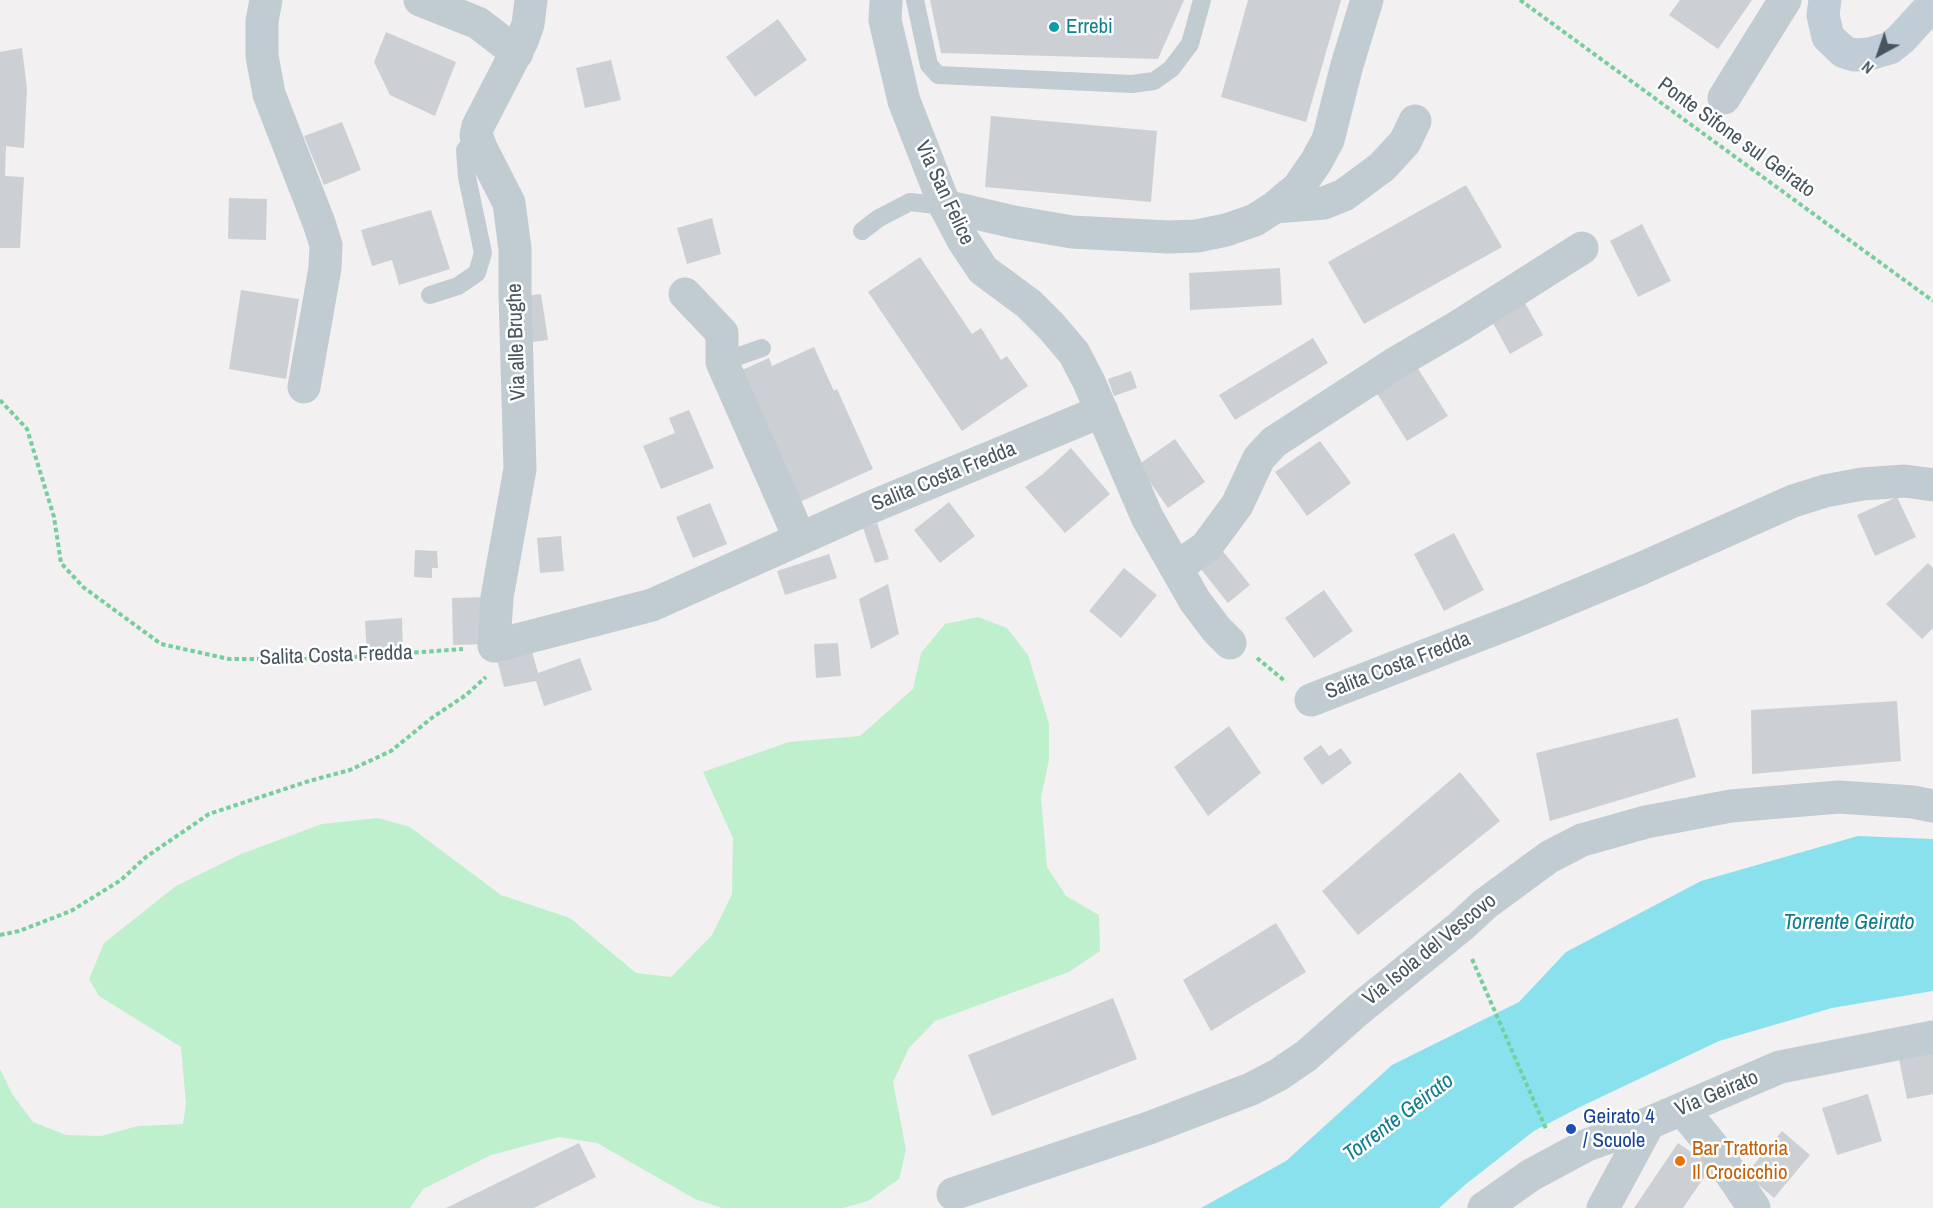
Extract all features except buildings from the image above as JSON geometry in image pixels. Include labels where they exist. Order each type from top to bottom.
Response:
[{"type":"street","points":[[266,0],[262,21],[262,56],[269,94],[320,223],[326,245],[325,268],[303,387]]},
{"type":"street","points":[[420,0],[478,23],[517,53]]},
{"type":"street","points":[[476,135],[478,126],[517,53],[528,24],[531,0]]},
{"type":"street","name":"Via San Felice","points":[[886,0],[885,20],[904,101],[945,206],[963,240],[983,270],[1029,304],[1074,354],[1102,411]]},
{"type":"street","points":[[945,206],[1014,222],[1072,232],[1168,237],[1197,236],[1226,230],[1255,220],[1298,188],[1328,140],[1366,0]]},
{"type":"street","points":[[1724,98],[1785,0]]},
{"type":"street","points":[[1825,0],[1823,15],[1828,37],[1844,52],[1854,55],[1869,54],[1890,48],[1933,4]]},
{"type":"street","points":[[1275,207],[1324,203],[1344,195],[1382,167],[1405,141],[1414,121]]},
{"type":"street","name":"Via alle Brughe","points":[[476,135],[509,203],[515,249],[514,294],[520,469],[497,597],[493,658]]},
{"type":"street","points":[[1177,567],[1206,547],[1237,505],[1259,458],[1274,442],[1394,364],[1582,248]]},
{"type":"street","points":[[685,294],[722,333],[722,362],[800,539]]},
{"type":"street","points":[[1102,411],[1147,517],[1196,601],[1217,630],[1230,643]]},
{"type":"street","name":"Salita Costa Fredda","points":[[493,658],[652,605],[951,473],[1102,411]]},
{"type":"street","name":"Salita Costa Fredda","points":[[1311,699],[1520,619],[1793,501],[1825,491],[1862,484],[1905,481],[1933,485]]},
{"type":"street","name":"Via Isola del Vescovo","points":[[953,1194],[1149,1128],[1251,1089],[1278,1075],[1306,1056],[1485,904],[1548,857],[1582,840],[1646,822],[1731,806],[1839,797],[1913,802],[1933,806]]},
{"type":"street","name":"Via Geirato","points":[[1485,1208],[1530,1175],[1587,1145],[1649,1123],[1780,1067],[1933,1037]]},
{"type":"street","points":[[1682,1109],[1713,1147],[1754,1208]]},
{"type":"street","points":[[1603,1208],[1649,1123]]},
{"type":"lane","points":[[915,0],[929,65],[938,75],[1132,84],[1154,81],[1171,69],[1190,44],[1202,0]]},
{"type":"lane","points":[[430,295],[458,286],[477,273],[483,253],[467,177],[465,150],[476,135]]},
{"type":"lane","points":[[862,231],[879,218],[910,202],[945,206]]},
{"type":"lane","points":[[722,362],[762,348]]},
{"type":"path","name":"Ponte Sifone sul Geirato","points":[[1520,0],[1933,301]]},
{"type":"path","name":"Salita Costa Fredda","points":[[0,400],[27,429],[54,517],[61,563],[83,587],[161,644],[229,659],[326,659],[435,652],[493,658]]},
{"type":"path","name":"Salita Costa Fredda","points":[[1230,643],[1244,647],[1275,674],[1311,699]]},
{"type":"path","points":[[0,935],[20,931],[71,911],[121,880],[146,857],[209,814],[350,770],[391,751],[433,717],[466,696],[493,658]]},
{"type":"path","points":[[1482,983],[1547,1132]]},
{"type":"green space","points":[[978,617],[1007,628],[1028,655],[1049,724],[1049,760],[1041,797],[1047,867],[1066,896],[1099,915],[1100,951],[1069,972],[935,1021],[909,1048],[893,1082],[906,1150],[899,1179],[868,1201],[843,1208],[722,1208],[695,1199],[597,1143],[559,1137],[491,1155],[423,1189],[410,1208],[0,1208],[0,1069],[12,1094],[33,1122],[66,1135],[101,1136],[138,1126],[183,1124],[186,1104],[181,1047],[99,996],[89,979],[104,943],[176,886],[241,854],[322,824],[378,818],[410,827],[501,895],[570,918],[636,973],[671,977],[712,935],[732,894],[733,838],[703,772],[789,742],[860,736],[913,689],[921,653],[945,624]]},
{"type":"water","name":"Torrente Geirato","points":[[1858,836],[1933,839],[1933,991],[1832,1008],[1719,1041],[1534,1131],[1439,1208],[1201,1208],[1286,1161],[1392,1065],[1519,1002],[1566,952],[1701,881]]},
{"type":"place","name":"Errebi","points":[[1054,27]]},
{"type":"place","name":"Geirato 4 / Scuole","points":[[1571,1129]]},
{"type":"place","name":"Bar Trattoria Il Crocicchio","points":[[1680,1161]]}]
